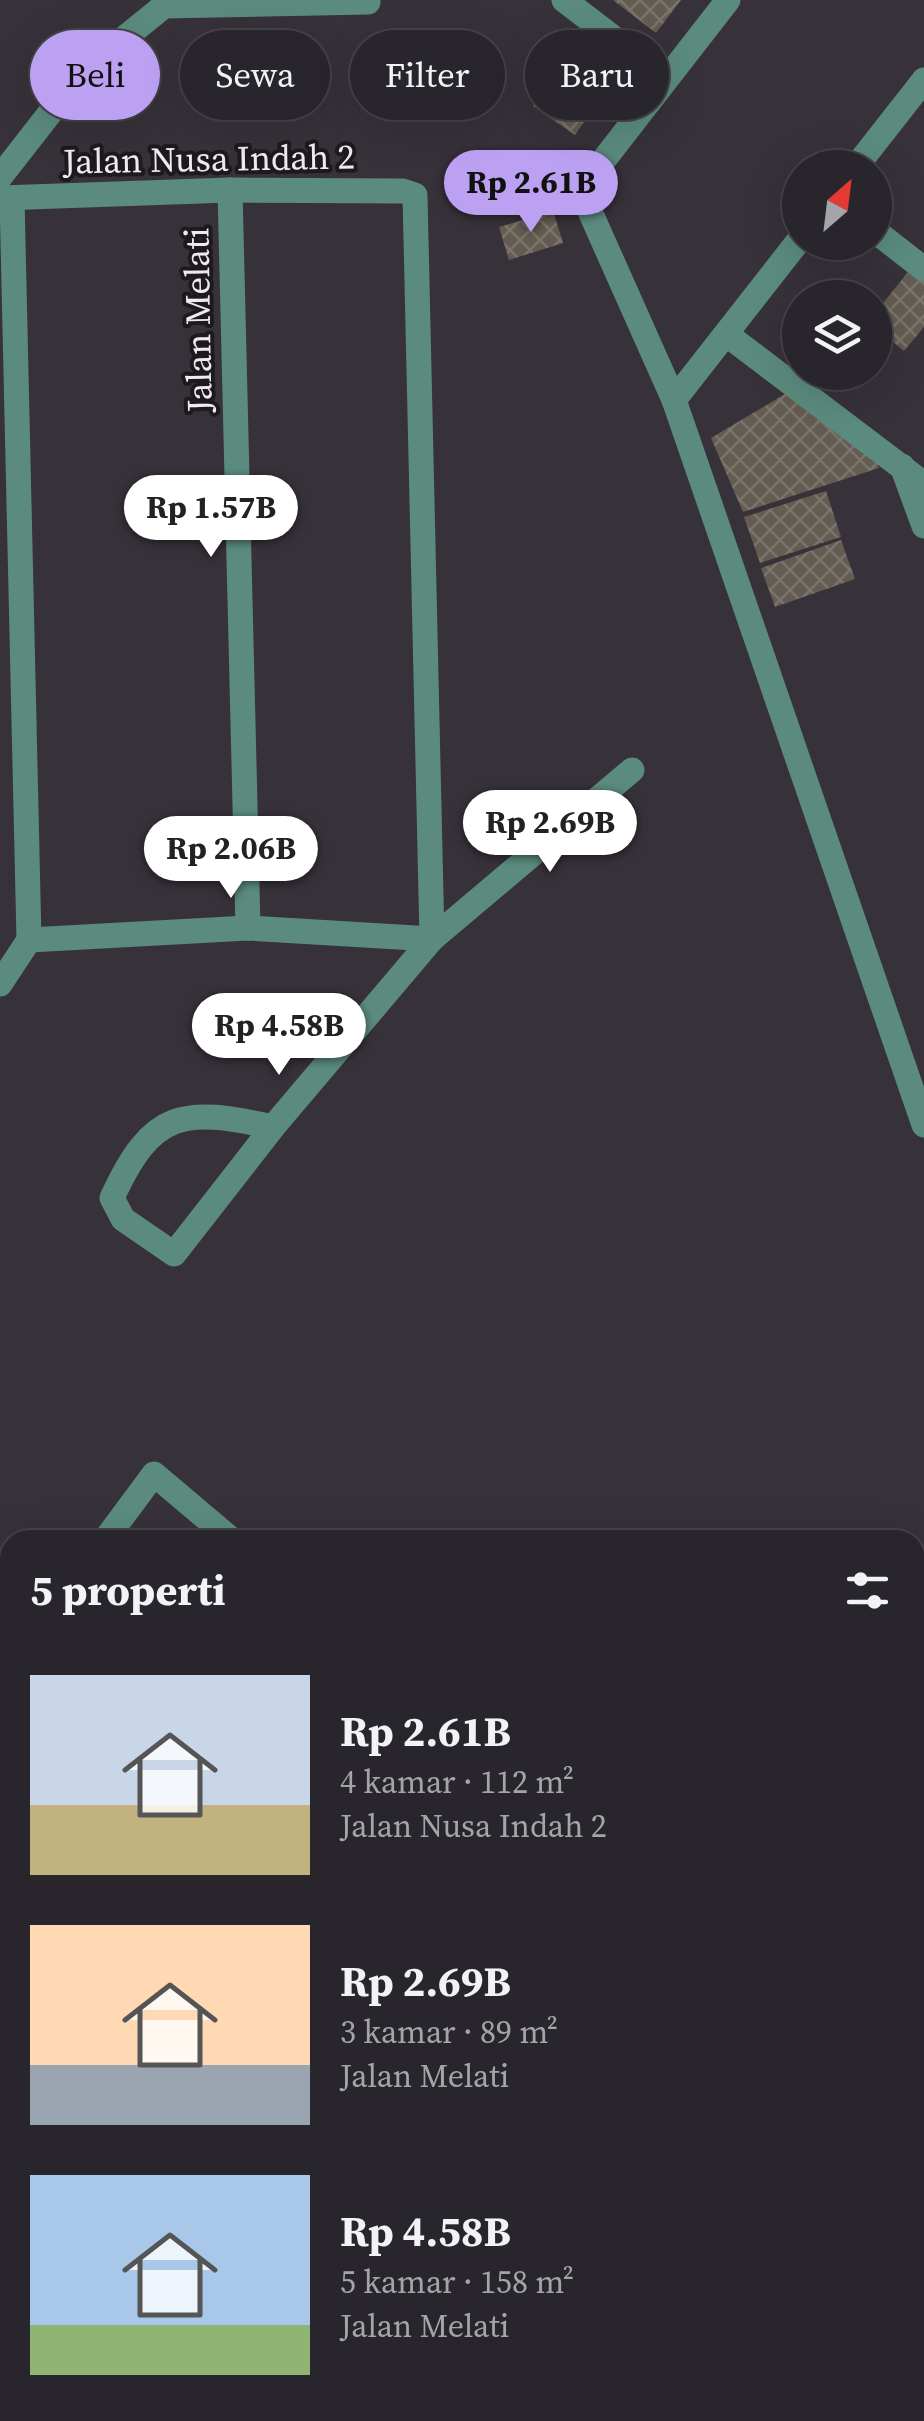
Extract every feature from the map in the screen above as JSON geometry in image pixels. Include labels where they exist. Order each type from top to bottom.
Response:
[{"type":"street","points":[[564,0],[603,30]]},
{"type":"street","points":[[669,74],[728,0]]},
{"type":"street","points":[[0,984],[29,940],[4,191],[50,112],[106,54],[164,6],[368,2]]},
{"type":"street","points":[[870,150],[924,80]]},
{"type":"street","points":[[634,120],[592,175],[587,193],[590,220],[674,400],[924,1126]]},
{"type":"street","name":"Jalan Melati","points":[[230,190],[248,928]]},
{"type":"street","name":"Jalan Nusa Indah 2","points":[[4,191],[403,190],[416,198],[432,938]]},
{"type":"street","points":[[892,244],[924,269]]},
{"type":"street","points":[[674,400],[784,260]]},
{"type":"street","points":[[726,334],[924,484]]},
{"type":"street","points":[[902,466],[924,526]]},
{"type":"street","points":[[274,1127],[236,1119],[188,1116],[160,1128],[129,1162],[112,1198],[124,1219],[174,1254],[432,938],[632,770]]},
{"type":"street","points":[[29,940],[248,928],[432,938]]},
{"type":"street","points":[[113,1530],[154,1474],[220,1530]]},
{"type":"building","points":[[613,0],[681,0],[658,30],[652,30]]},
{"type":"building","points":[[553,120],[585,120],[575,135]]},
{"type":"building","points":[[553,211],[563,243],[509,260],[499,227]]},
{"type":"building","points":[[913,266],[924,274],[924,327],[904,351],[892,341],[892,292]]},
{"type":"building","points":[[790,391],[874,454],[879,468],[743,512],[711,438]]},
{"type":"building","points":[[826,491],[841,537],[760,563],[744,517]]},
{"type":"building","points":[[841,540],[855,579],[775,607],[761,568]]}]
